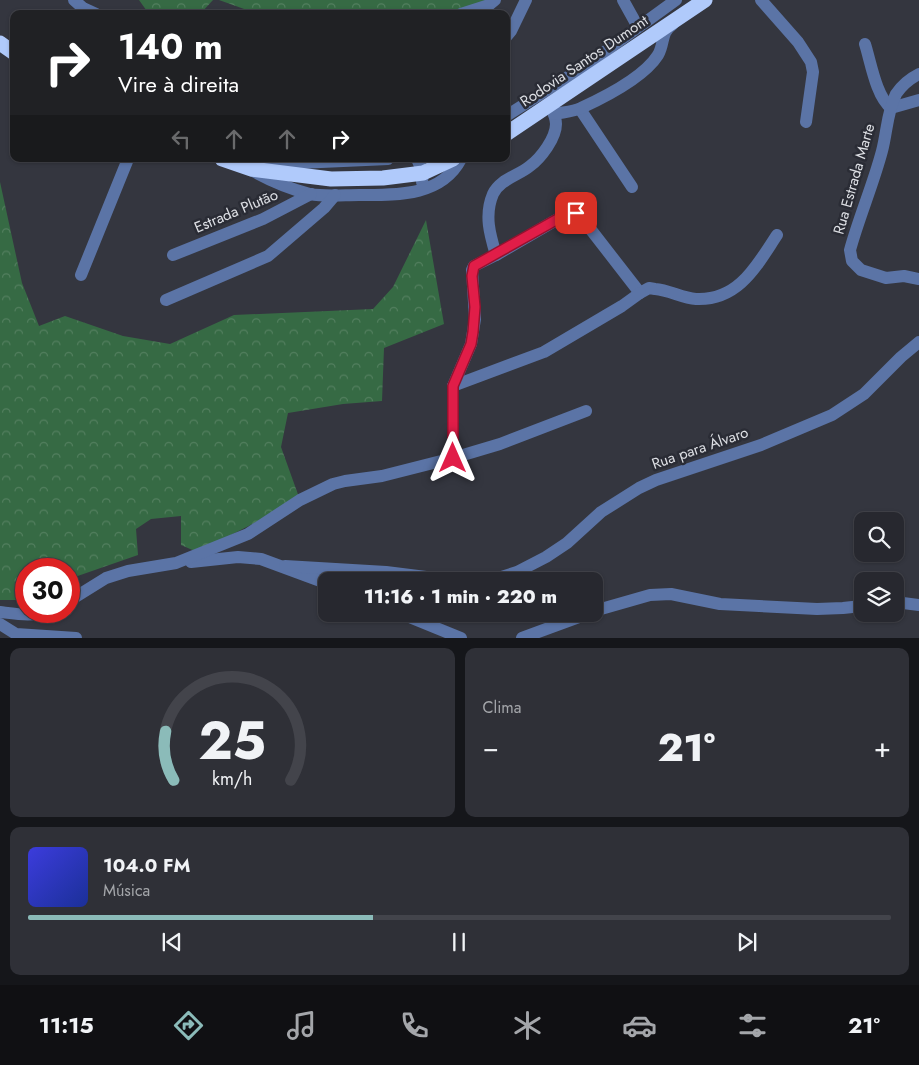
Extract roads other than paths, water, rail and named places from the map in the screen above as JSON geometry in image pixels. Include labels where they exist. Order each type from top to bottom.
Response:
[{"type":"highway","name":"Rodovia Santos Dumont","points":[[510,132],[552,110],[706,0]]},
{"type":"highway","points":[[230,162],[245,168],[331,180],[383,178],[423,173],[447,162]]},
{"type":"street","points":[[74,0],[87,10]]},
{"type":"street","points":[[473,10],[488,5],[495,0]]},
{"type":"street","points":[[510,32],[526,0]]},
{"type":"street","points":[[623,0],[638,27]]},
{"type":"street","points":[[510,113],[585,66],[676,0]]},
{"type":"street","points":[[496,255],[488,230],[490,208],[494,194],[500,185],[530,166],[542,153],[555,131],[552,110],[580,109],[640,74],[659,53],[666,29],[706,0]]},
{"type":"street","points":[[761,0],[798,42],[811,62],[813,72],[806,122]]},
{"type":"street","points":[[865,44],[880,93],[886,103],[891,108],[917,103]]},
{"type":"street","name":"Rua Estrada Marte","points":[[919,74],[904,84],[891,108],[868,198],[850,250],[850,258],[861,270],[886,278],[904,276],[919,279]]},
{"type":"street","points":[[580,109],[632,187]]},
{"type":"street","points":[[81,275],[127,162]]},
{"type":"street","points":[[245,168],[285,162]]},
{"type":"street","points":[[388,162],[383,178],[393,194]]},
{"type":"street","points":[[418,162],[423,173],[419,191]]},
{"type":"street","points":[[245,168],[283,186],[311,194],[393,194],[419,191],[437,184],[449,176],[459,162]]},
{"type":"street","name":"Estrada Plutão","points":[[173,255],[263,220],[311,194]]},
{"type":"street","points":[[166,300],[268,256],[324,208],[336,195]]},
{"type":"street","points":[[453,458],[453,386],[471,344],[475,307],[472,270],[474,266],[563,216],[576,213],[640,293]]},
{"type":"street","points":[[453,386],[544,352],[649,288],[696,298],[714,298],[727,293],[743,283],[776,235]]},
{"type":"street","name":"Rua para Álvaro","points":[[517,572],[546,557],[567,542],[600,512],[639,488],[656,480],[761,445],[832,415],[864,394],[919,342]]},
{"type":"street","points":[[176,563],[248,534],[300,500],[333,484],[382,476],[453,458],[500,444],[586,411]]},
{"type":"street","points":[[80,593],[106,578],[128,571],[176,563],[238,557],[261,559],[285,566],[318,580]]},
{"type":"street","points":[[285,566],[386,572]]},
{"type":"street","points":[[603,608],[650,595],[671,594],[720,604],[817,609],[854,607]]},
{"type":"street","points":[[904,603],[919,605]]},
{"type":"street","points":[[0,612],[15,614]]},
{"type":"street","points":[[422,622],[461,638]]},
{"type":"street","points":[[522,638],[565,622]]},
{"type":"street","points":[[0,624],[16,634],[76,638]]}]
